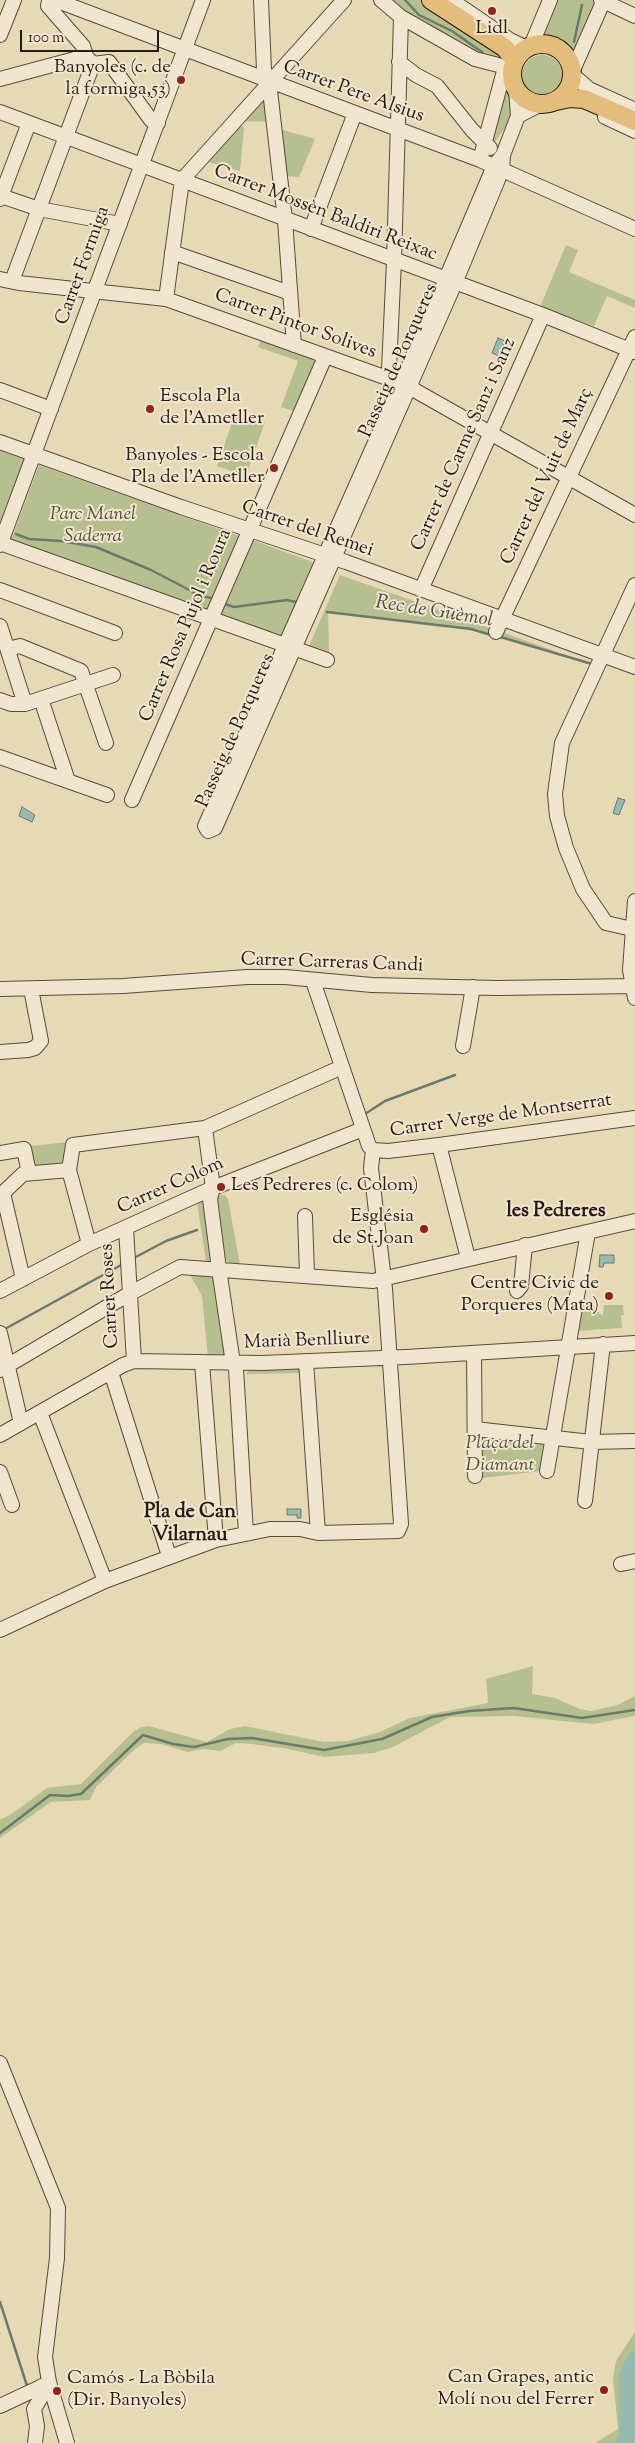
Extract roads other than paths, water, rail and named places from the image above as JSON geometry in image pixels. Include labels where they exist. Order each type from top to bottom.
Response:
[{"type":"main road","points":[[431,0],[520,51],[540,44],[558,48],[570,61],[563,89]]},
{"type":"main road","points":[[520,51],[512,75],[516,89],[526,100],[563,89],[635,121]]},
{"type":"street","points":[[0,36],[14,0]]},
{"type":"street","points":[[6,280],[39,209],[65,137],[89,60],[83,46],[48,6],[49,0]]},
{"type":"street","name":"Carrer Pere Alsius","points":[[55,0],[480,160],[500,164],[635,229]]},
{"type":"street","name":"Carrer Formiga","points":[[0,544],[203,0]]},
{"type":"street","points":[[261,0],[264,70],[269,82],[286,220],[294,345]]},
{"type":"street","points":[[166,299],[182,180],[344,0]]},
{"type":"street","points":[[382,0],[401,17],[475,59],[502,66],[504,71],[480,160]]},
{"type":"street","points":[[451,0],[510,40],[520,51],[550,0]]},
{"type":"street","points":[[563,89],[603,0],[635,16]]},
{"type":"street","points":[[387,378],[394,261],[396,128],[401,17]]},
{"type":"street","points":[[0,79],[89,60],[109,62],[151,120],[158,123]]},
{"type":"street","points":[[399,62],[416,75],[437,86],[500,164]]},
{"type":"street","name":"Passeig de Porqueres","points":[[289,648],[205,826],[208,831],[215,828],[289,648],[405,386],[500,164],[518,116],[516,89]]},
{"type":"street","points":[[563,89],[635,131]]},
{"type":"street","points":[[518,116],[563,89],[589,89],[635,110]]},
{"type":"street","name":"Carrer Mossèn Baldiri Reixac","points":[[0,112],[394,261],[543,316],[633,346]]},
{"type":"street","points":[[311,229],[354,113]]},
{"type":"street","points":[[29,123],[0,198],[39,209],[120,224]]},
{"type":"street","points":[[172,252],[290,293]]},
{"type":"street","name":"Carrer Pintor Solives","points":[[6,280],[166,299],[387,378],[491,433],[635,515]]},
{"type":"street","name":"Carrer de Carme Sanz i Sanz","points":[[421,590],[543,316]]},
{"type":"street","name":"Carrer del Vuit de Març","points":[[496,632],[568,476],[633,346]]},
{"type":"street","name":"Carrer Rosa Pujol i Roura","points":[[132,800],[325,357]]},
{"type":"street","points":[[0,390],[51,409]]},
{"type":"street","name":"Carrer del Remei","points":[[0,442],[503,618],[635,667]]},
{"type":"street","points":[[0,544],[327,660]]},
{"type":"street","points":[[632,929],[606,923],[583,889],[566,848],[556,816],[555,794],[562,743],[635,585]]},
{"type":"street","points":[[0,590],[115,633]]},
{"type":"street","points":[[0,626],[25,704]]},
{"type":"street","points":[[8,649],[20,646],[81,670],[106,742]]},
{"type":"street","points":[[0,700],[11,704],[25,704],[113,675]]},
{"type":"street","points":[[41,699],[68,782]]},
{"type":"street","points":[[0,757],[107,795]]},
{"type":"street","points":[[635,901],[630,970],[635,990]]},
{"type":"street","name":"Carrer Carreras Candi","points":[[0,989],[123,986],[247,977],[285,977],[372,985],[635,990]]},
{"type":"street","points":[[0,1630],[105,1581],[216,1540],[270,1529],[300,1529],[318,1533],[398,1531],[401,1524],[384,1278],[371,1168],[373,1150],[369,1146],[313,981]]},
{"type":"street","points":[[463,1046],[473,988]]},
{"type":"street","points":[[0,1052],[28,1050],[39,1045],[41,1041],[31,989]]},
{"type":"street","points":[[89,1244],[69,1170],[73,1145],[180,1134],[205,1128],[342,1067]]},
{"type":"street","name":"Carrer Verge de Montserrat","points":[[373,1150],[388,1151],[439,1145],[635,1118]]},
{"type":"street","points":[[205,1128],[213,1188],[210,1199],[219,1269],[232,1363],[236,1369],[246,1533]]},
{"type":"street","name":"Carrer Colom","points":[[0,1291],[89,1244],[213,1188],[363,1129]]},
{"type":"street","points":[[439,1145],[468,1258]]},
{"type":"street","points":[[0,1153],[24,1149],[29,1173]]},
{"type":"street","points":[[23,1279],[3,1193],[23,1174],[69,1170]]},
{"type":"street","points":[[305,1216],[307,1276]]},
{"type":"street","points":[[4,1368],[180,1267],[373,1281],[635,1221]]},
{"type":"street","name":"Carrer Roses","points":[[126,1228],[134,1361]]},
{"type":"street","points":[[546,1471],[588,1232]]},
{"type":"street","points":[[517,1291],[521,1286],[524,1245]]},
{"type":"street","points":[[0,1333],[4,1368],[21,1423]]},
{"type":"street","name":"Marià Benlliure","points":[[0,1435],[134,1361],[232,1363],[389,1358],[635,1342]]},
{"type":"street","points":[[585,1501],[603,1344]]},
{"type":"street","points":[[474,1352],[475,1476]]},
{"type":"street","points":[[306,1361],[318,1533]]},
{"type":"street","points":[[202,1363],[216,1540]]},
{"type":"street","points":[[111,1372],[169,1556]]},
{"type":"street","points":[[40,1413],[105,1581]]},
{"type":"street","points":[[474,1429],[591,1442],[635,1441]]},
{"type":"street","points":[[0,1472],[12,1505]]},
{"type":"street","points":[[621,1564],[635,1561]]},
{"type":"street","points":[[0,2063],[58,2208],[57,2258],[42,2391],[34,2409],[37,2426],[35,2443]]},
{"type":"street","points":[[0,2406],[42,2391]]},
{"type":"street","points":[[42,2391],[67,2443]]},
{"type":"water","points":[[498,338],[505,341],[499,356],[492,353]]},
{"type":"water","points":[[618,798],[625,800],[619,815],[613,813]]},
{"type":"water","points":[[22,807],[35,815],[32,822],[19,816]]},
{"type":"water","points":[[600,1255],[614,1255],[614,1263],[604,1263],[603,1267],[599,1267]]},
{"type":"water","points":[[287,1509],[301,1509],[301,1518],[297,1518],[297,1515],[287,1515]]},
{"type":"waterway","points":[[405,0],[419,15],[452,31],[482,52]]},
{"type":"waterway","points":[[574,42],[582,5]]},
{"type":"waterway","name":"Rec de Guèmol","points":[[16,534],[29,539],[61,541],[96,547],[151,570],[201,596],[212,598]]},
{"type":"waterway","name":"Rec de Guèmol","points":[[225,604],[234,607],[287,600],[296,602]]},
{"type":"waterway","name":"Rec de Guèmol","points":[[327,612],[471,629],[491,635]]},
{"type":"waterway","name":"Rec de Guèmol","points":[[497,636],[592,664]]},
{"type":"waterway","points":[[365,1114],[385,1101],[455,1075]]},
{"type":"waterway","points":[[132,1259],[166,1241],[197,1230]]},
{"type":"waterway","points":[[3,1330],[123,1264]]},
{"type":"waterway","points":[[0,1833],[50,1795],[68,1796],[81,1794],[143,1735],[173,1744],[194,1747],[228,1739],[252,1738],[324,1750],[382,1739],[432,1717],[469,1711],[514,1708],[582,1718],[635,1710]]},
{"type":"waterway","points":[[0,2302],[28,2389]]},
{"type":"waterway","points":[[624,2443],[627,2438],[627,2376],[635,2359]]},
{"type":"place","name":"Lidl","points":[[492,11]]},
{"type":"place","name":"Banyoles (c. de la formiga,53)","points":[[181,80]]},
{"type":"place","name":"Escola Pla de l'Ametller","points":[[150,409]]},
{"type":"place","name":"Banyoles - Escola Pla de l'Ametller","points":[[274,468]]},
{"type":"place","name":"Les Pedreres (c. Colom)","points":[[221,1187]]},
{"type":"place","name":"Església de St.Joan","points":[[424,1229]]},
{"type":"place","name":"Centre Cívic de Porqueres (Mata)","points":[[609,1296]]},
{"type":"place","name":"Can Grapes, antic Molí nou del Ferrer","points":[[604,2390]]},
{"type":"place","name":"Camós - La Bòbila (Dir. Banyoles)","points":[[57,2391]]},
{"type":"district","name":"les Pedreres","points":[[556,1213]]},
{"type":"district","name":"Pla de Can Vilarnau","points":[[190,1526]]},
{"type":"park label","name":"Parc Manel Saderra","points":[[93,527]]},
{"type":"park label","name":"Plaça del Diamant","points":[[500,1456]]}]
